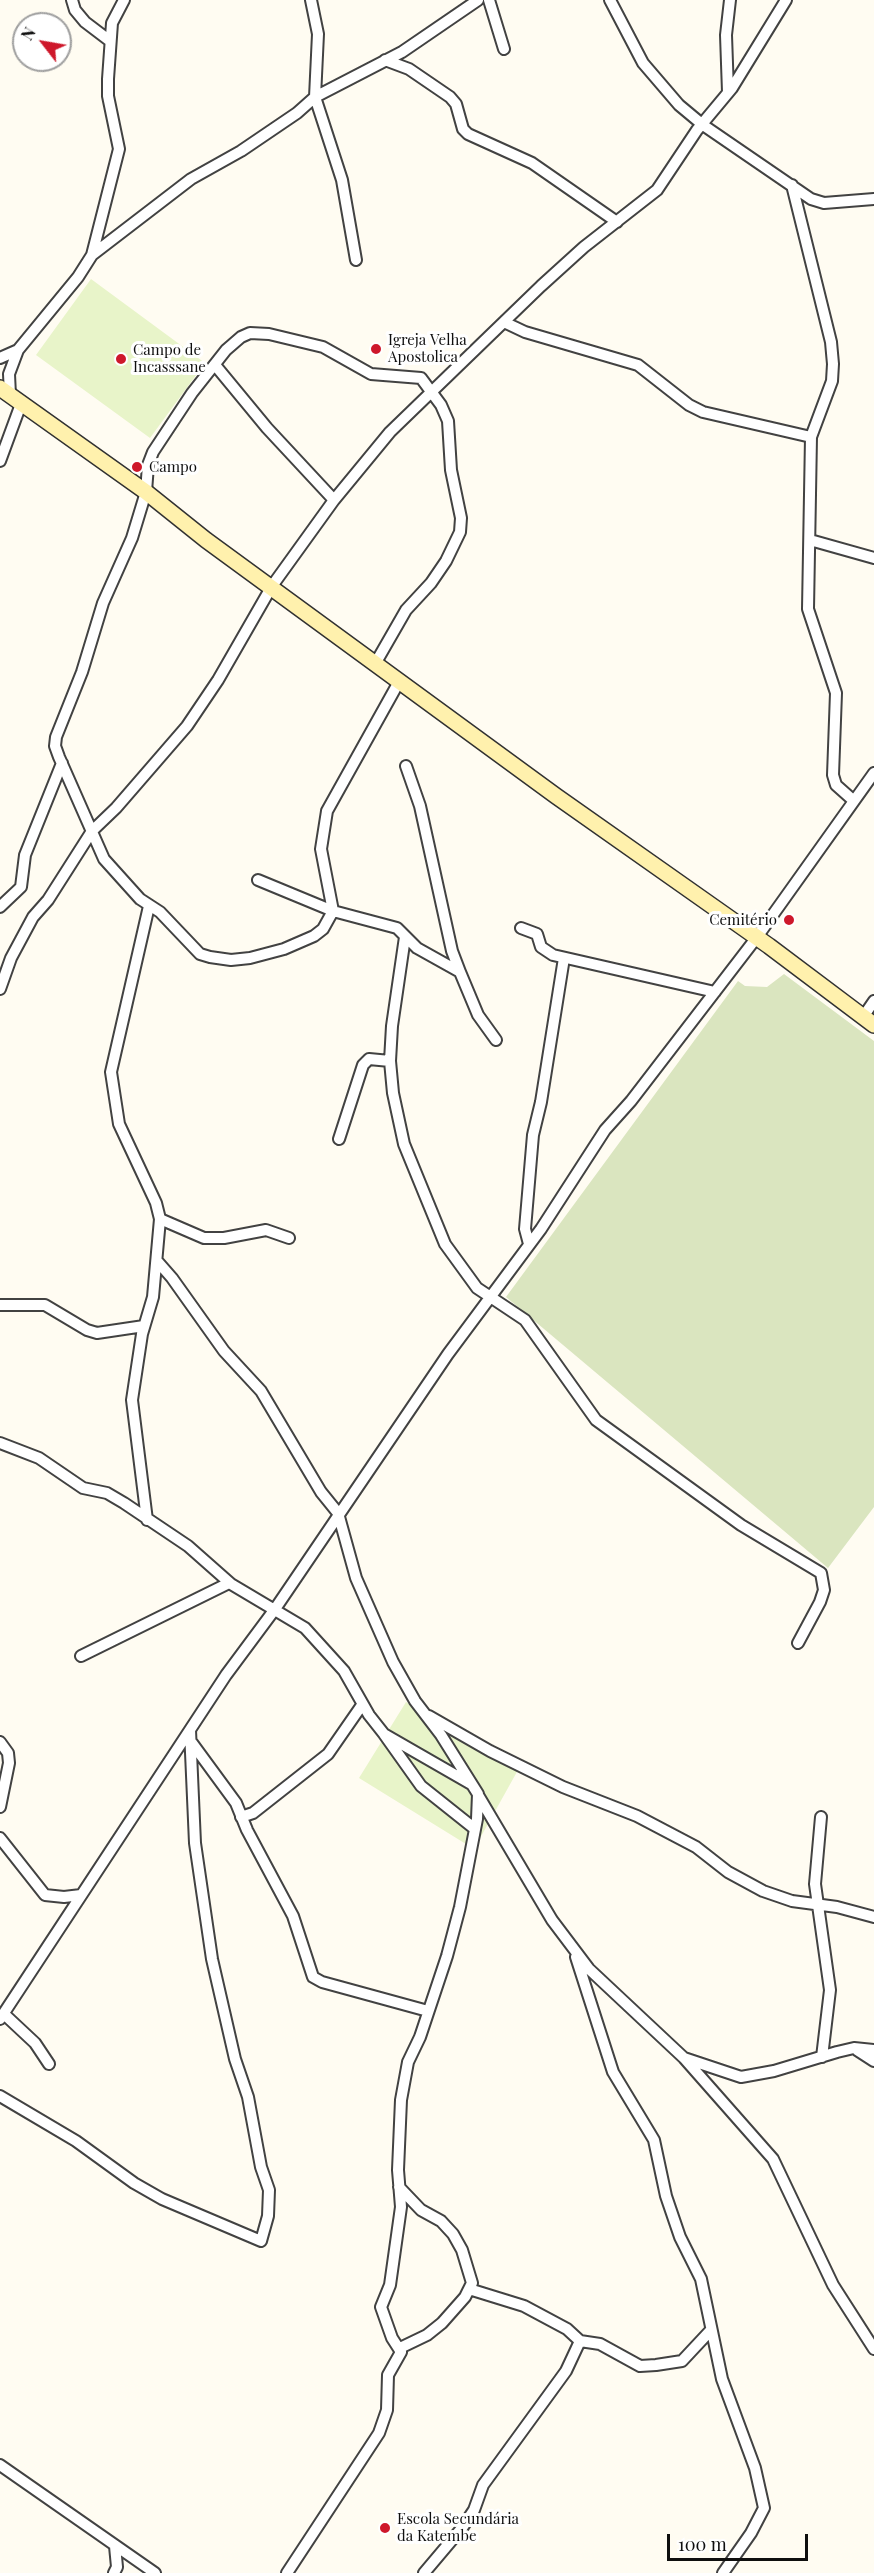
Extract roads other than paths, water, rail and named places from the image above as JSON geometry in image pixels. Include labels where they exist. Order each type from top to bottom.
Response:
[{"type":"street","points":[[72,0],[75,10],[85,22],[110,40]]},
{"type":"street","points":[[93,255],[119,149],[108,96],[112,22],[124,0]]},
{"type":"street","points":[[311,0],[318,34],[315,97],[334,150],[356,260]]},
{"type":"street","points":[[0,461],[10,396],[9,374],[18,350],[78,277],[93,255],[191,180],[241,151],[297,113],[315,97],[402,52],[478,0]]},
{"type":"street","points":[[489,0],[504,49]]},
{"type":"street","points":[[610,0],[643,63],[679,105],[702,125],[812,200],[824,203],[874,199]]},
{"type":"street","points":[[728,92],[726,35],[730,0]]},
{"type":"street","points":[[0,988],[25,930],[48,900],[92,831],[116,808],[187,726],[218,680],[272,586],[334,500],[390,432],[506,323],[549,278],[657,190],[728,92],[786,0]]},
{"type":"street","points":[[385,60],[409,69],[450,97],[456,104],[463,129],[468,134],[532,163],[617,222]]},
{"type":"street","points":[[792,186],[831,342],[833,364],[832,381],[811,437],[808,609],[836,693],[833,775],[836,785],[854,801]]},
{"type":"street","points":[[506,323],[525,332],[638,365],[689,405],[703,412],[811,437]]},
{"type":"street","points":[[375,664],[406,610],[431,583],[446,561],[460,532],[461,518],[451,470],[448,421],[432,392],[424,381],[417,377],[371,374],[323,347],[269,334],[250,333],[241,337],[226,350],[160,440],[148,465],[146,492],[132,538],[103,603],[82,672],[56,737],[55,746],[62,764],[104,859],[200,954],[231,960],[250,958],[302,942],[323,929],[333,911],[321,849],[327,811],[400,680]]},
{"type":"street","points":[[0,358],[18,350]]},
{"type":"street","points":[[215,365],[267,428],[334,500]]},
{"type":"street","points":[[10,396],[146,492],[556,796],[758,937],[868,1021],[874,1001]]},
{"type":"street","points":[[810,540],[874,558]]},
{"type":"street","points":[[0,907],[21,887],[25,855],[62,764]]},
{"type":"street","points":[[406,766],[420,806],[452,951],[478,1016],[496,1040]]},
{"type":"street","points":[[49,2064],[35,2043],[2,2017],[71,1909],[338,1514],[488,1297],[529,1244],[605,1130],[631,1101],[758,937],[874,773]]},
{"type":"street","points":[[258,880],[333,911],[397,928],[417,948],[460,972]]},
{"type":"street","points":[[147,1520],[132,1400],[144,1326],[153,1297],[158,1262],[160,1220],[152,1192],[119,1124],[111,1072],[149,906]]},
{"type":"street","points":[[521,928],[537,934],[541,947],[546,952],[564,958],[715,992]]},
{"type":"street","points":[[405,937],[399,968],[390,1061],[397,1118],[429,1208],[445,1244],[477,1288],[525,1320],[596,1420],[741,1525],[821,1573],[824,1590],[798,1643]]},
{"type":"street","points":[[529,1244],[525,1228],[533,1135],[542,1102],[564,958]]},
{"type":"street","points":[[339,1139],[363,1065],[369,1059],[390,1061]]},
{"type":"street","points":[[160,1220],[204,1238],[224,1238],[266,1230],[289,1238]]},
{"type":"street","points":[[158,1262],[224,1351],[261,1391],[321,1492],[338,1514],[356,1578],[375,1624],[402,1677],[478,1794],[544,1908],[606,1988],[684,2058],[773,2159],[780,2178],[797,2206],[832,2285],[874,2349]]},
{"type":"street","points":[[0,1305],[45,1305],[87,1330],[97,1333],[144,1326]]},
{"type":"street","points":[[0,1443],[39,1458],[83,1488],[107,1493],[188,1546],[229,1582],[252,1598],[275,1609],[313,1634],[344,1671],[363,1705],[421,1786],[475,1830]]},
{"type":"street","points":[[81,1656],[229,1582]]},
{"type":"street","points":[[241,1817],[253,1813],[314,1767],[328,1754],[363,1705]]},
{"type":"street","points":[[426,1714],[490,1751],[563,1787],[637,1816],[696,1847],[728,1872],[763,1891],[792,1901],[837,1907],[874,1917]]},
{"type":"street","points":[[0,2096],[76,2141],[134,2183],[162,2199],[261,2241],[268,2216],[269,2190],[261,2168],[248,2097],[235,2059],[212,1959],[195,1843],[190,1730]]},
{"type":"street","points":[[384,1734],[471,1784]]},
{"type":"street","points":[[0,1742],[8,1753],[9,1763],[0,1807]]},
{"type":"street","points":[[192,1743],[236,1803],[292,1916],[313,1977],[322,1982],[428,2011]]},
{"type":"street","points":[[287,2573],[379,2433],[387,2410],[388,2375],[401,2352],[392,2338],[381,2307],[390,2285],[399,2226],[399,2120],[404,2078],[447,1956],[460,1907],[475,1830],[478,1794]]},
{"type":"street","points":[[821,1817],[815,1884],[830,1990],[822,2057]]},
{"type":"street","points":[[0,1838],[45,1894],[64,1897],[81,1895]]},
{"type":"street","points":[[64,1897],[71,1909]]},
{"type":"street","points":[[573,1948],[613,2072],[654,2140],[666,2196],[680,2237],[700,2279],[722,2379],[755,2468],[764,2508],[751,2533],[723,2573]]},
{"type":"street","points":[[684,2058],[741,2077],[774,2071],[854,2048],[874,2050]]},
{"type":"street","points":[[854,2048],[874,2061]]},
{"type":"street","points":[[399,2187],[421,2210],[441,2221],[453,2234],[469,2269],[472,2283],[458,2306],[442,2323],[427,2335],[400,2348]]},
{"type":"street","points":[[469,2289],[524,2306],[567,2329],[580,2341],[600,2344],[639,2366],[682,2361],[711,2330]]},
{"type":"street","points":[[424,2573],[462,2528],[474,2510],[483,2485],[566,2371],[580,2341]]},
{"type":"street","points":[[0,2465],[155,2573]]},
{"type":"street","points":[[115,2546],[115,2570]]},
{"type":"street","points":[[115,2570],[133,2558]]},
{"type":"place","name":"Igreja Velha Apostolica","points":[[376,349]]},
{"type":"place","name":"Campo de Incasssane","points":[[121,359]]},
{"type":"place","name":"Campo","points":[[137,467]]},
{"type":"place","name":"Cemitério","points":[[789,920]]},
{"type":"place","name":"Escola Secundária da Katembe","points":[[385,2528]]}]
